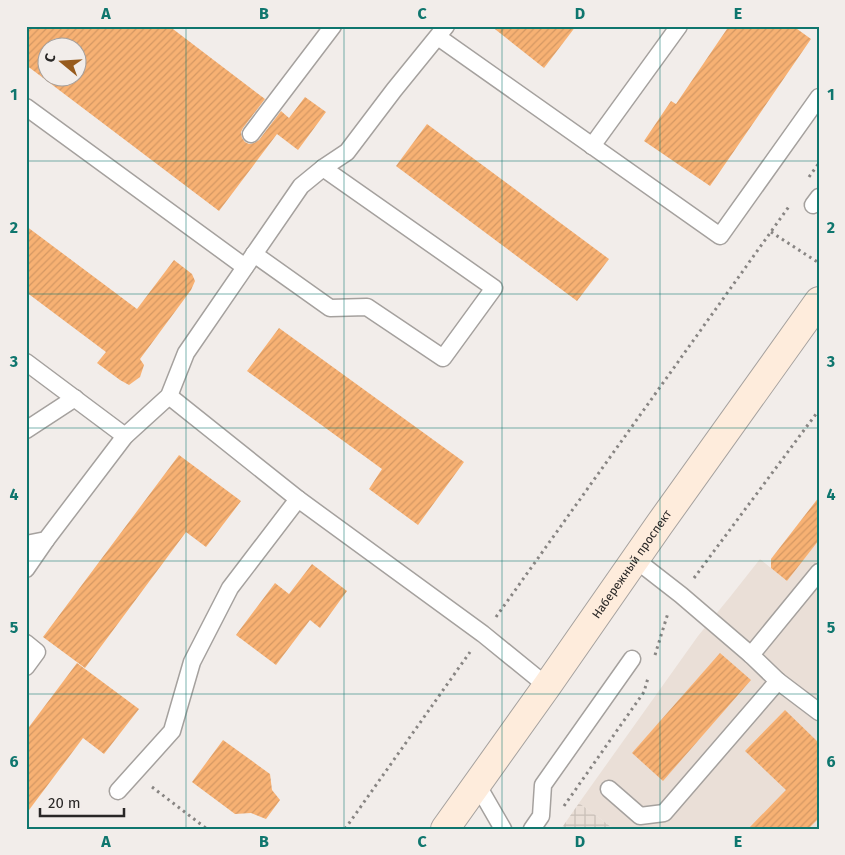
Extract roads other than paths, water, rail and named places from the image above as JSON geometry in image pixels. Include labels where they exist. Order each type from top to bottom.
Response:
[{"type":"main road","name":"Набережный проспект","points":[[445,829],[819,301]]},
{"type":"lane","points":[[251,134],[333,26]]},
{"type":"lane","points":[[592,146],[679,26]]},
{"type":"lane","points":[[26,569],[126,436],[169,396],[186,353],[301,186],[347,152],[394,90],[442,32],[592,146],[720,236],[819,97]]},
{"type":"lane","points":[[26,107],[249,261],[330,308],[367,307],[443,358],[494,288],[323,168]]},
{"type":"lane","points":[[26,362],[126,436]]},
{"type":"lane","points":[[169,396],[298,499],[483,634],[547,686]]},
{"type":"lane","points":[[26,430],[75,398]]},
{"type":"lane","points":[[118,791],[172,731],[192,662],[230,588],[298,499]]},
{"type":"lane","points":[[26,544],[46,540]]},
{"type":"lane","points":[[636,560],[681,596],[778,681],[819,712]]},
{"type":"lane","points":[[750,655],[819,572]]},
{"type":"lane","points":[[26,643],[37,652],[26,667]]},
{"type":"lane","points":[[532,829],[541,816],[543,785],[632,659]]},
{"type":"lane","points":[[609,789],[640,816],[664,814],[778,681]]},
{"type":"lane","points":[[477,784],[503,829]]}]
